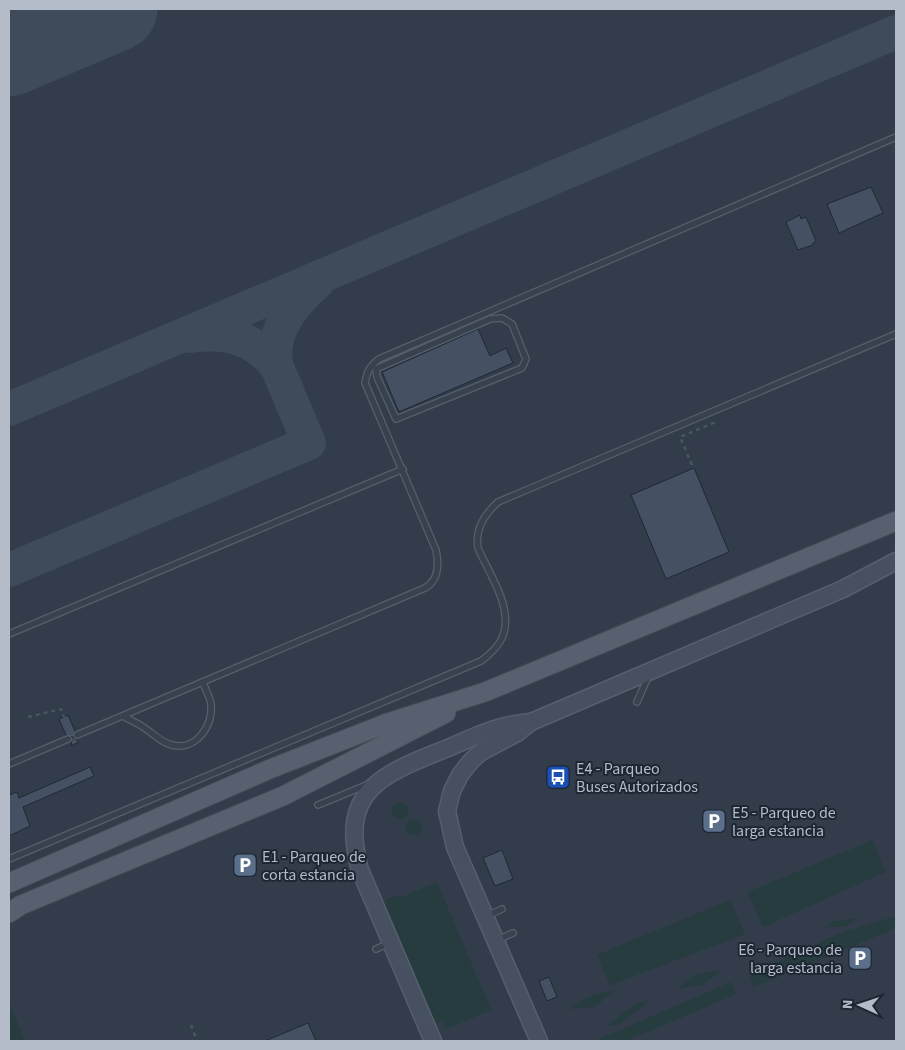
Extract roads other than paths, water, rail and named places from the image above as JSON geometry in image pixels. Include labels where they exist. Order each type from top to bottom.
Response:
[{"type":"main road","points":[[9,883],[270,769],[387,723],[485,692],[896,521]]},
{"type":"main road","points":[[539,1041],[485,917],[447,811],[452,791],[460,775],[481,752],[517,733],[531,722],[843,589],[896,562]]},
{"type":"main road","points":[[9,913],[21,904],[283,796],[397,740],[485,692]]},
{"type":"main road","points":[[433,1041],[383,946],[355,851],[354,830],[357,813],[365,795],[378,780],[404,766],[508,724],[531,722]]},
{"type":"lane","points":[[76,736],[425,588],[433,582],[438,562],[436,550],[365,383],[366,374],[379,359],[896,137]]},
{"type":"lane","points":[[490,320],[508,320],[526,359],[525,364],[522,368],[396,420],[377,377],[376,369],[443,339],[490,320]]},
{"type":"lane","points":[[440,332],[443,339]]},
{"type":"lane","points":[[9,859],[482,661],[502,638],[506,622],[505,610],[478,548],[476,538],[484,517],[498,502],[896,334]]},
{"type":"lane","points":[[9,634],[402,469]]},
{"type":"lane","points":[[637,702],[649,672]]},
{"type":"lane","points":[[123,716],[144,727],[164,742],[173,746],[188,745],[195,742],[204,731],[211,710],[203,682]]},
{"type":"lane","points":[[9,764],[68,739]]},
{"type":"lane","points":[[318,805],[378,780]]},
{"type":"lane","points":[[485,917],[502,909]]},
{"type":"lane","points":[[495,941],[513,932]]},
{"type":"place","name":"E4 - Parqueo Buses Autorizados","points":[[558,777]]},
{"type":"place","name":"E5 - Parqueo de larga estancia","points":[[714,821]]},
{"type":"place","name":"E1 - Parqueo de corta estancia","points":[[245,865]]},
{"type":"place","name":"E6 - Parqueo de larga estancia","points":[[860,958]]}]
